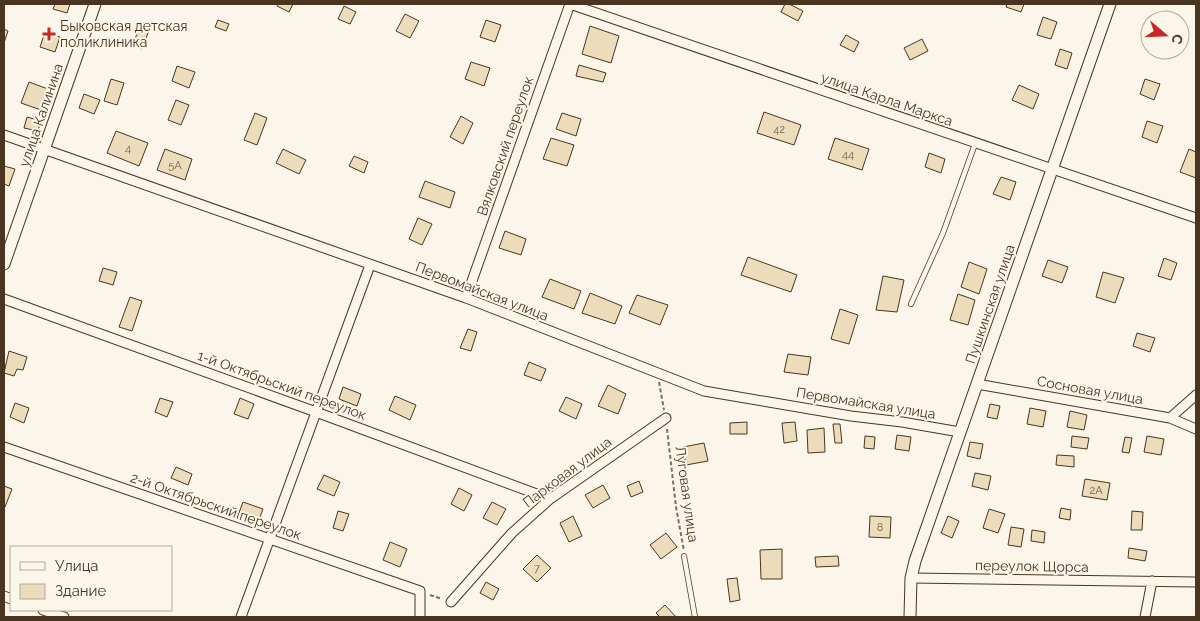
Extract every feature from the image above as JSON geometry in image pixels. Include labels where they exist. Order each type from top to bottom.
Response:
[{"type":"street","name":"улица Калинина","points":[[4,264],[95,4]]},
{"type":"street","name":"улица Карла Маркса","points":[[570,4],[1196,218]]},
{"type":"street","name":"Вялковский переулок","points":[[466,298],[570,4]]},
{"type":"street","name":"Пушкинская улица","points":[[910,617],[911,578],[915,561],[1110,4]]},
{"type":"street","name":"Первомайская улица","points":[[4,135],[466,298],[704,391],[960,432]]},
{"type":"street","points":[[241,617],[370,264]]},
{"type":"street","name":"1-й Октябрьский переулок","points":[[4,299],[550,499]]},
{"type":"street","name":"Сосновая улица","points":[[977,384],[1170,418],[1196,429]]},
{"type":"street","points":[[1170,418],[1196,395]]},
{"type":"street","name":"Парковая улица","points":[[451,602],[512,532],[550,499],[666,418]]},
{"type":"street","name":"2-й Октябрьский переулок","points":[[4,447],[420,591]]},
{"type":"street","name":"переулок Щорса","points":[[911,578],[1196,582]]},
{"type":"street","points":[[1145,617],[1152,581]]},
{"type":"street","points":[[420,591],[420,617]]},
{"type":"street","points":[[46,611],[64,617]]},
{"type":"lane","points":[[911,304],[943,234],[975,144]]},
{"type":"lane","name":"Луговая улица","points":[[684,556],[695,617]]},
{"type":"path","name":"Луговая улица","points":[[657,374],[666,418],[676,507],[684,556]]},
{"type":"path","points":[[420,591],[451,602]]},
{"type":"building","points":[[55,4],[70,4],[67,13],[53,9]]},
{"type":"building","points":[[278,4],[293,4],[289,12],[277,6]]},
{"type":"building","points":[[785,4],[803,11],[798,21],[781,12]]},
{"type":"building","points":[[1007,4],[1024,4],[1021,12],[1006,7]]},
{"type":"building","points":[[344,6],[356,12],[350,24],[338,19]]},
{"type":"building","points":[[405,14],[419,21],[410,38],[396,31]]},
{"type":"building","points":[[1043,17],[1057,22],[1051,39],[1037,35]]},
{"type":"building","points":[[218,20],[229,24],[226,31],[215,27]]},
{"type":"building","points":[[486,20],[501,25],[495,42],[480,37]]},
{"type":"building","points":[[141,22],[151,25],[142,49],[133,45]]},
{"type":"building","points":[[590,26],[619,36],[611,63],[582,54]]},
{"type":"building","points":[[4,29],[8,31],[4,43]]},
{"type":"building","points":[[45,32],[60,37],[55,52],[40,47]]},
{"type":"building","points":[[846,35],[859,42],[854,52],[840,45]]},
{"type":"building","points":[[922,39],[928,51],[910,60],[904,48]]},
{"type":"building","points":[[1060,49],[1072,53],[1067,69],[1055,65]]},
{"type":"building","points":[[471,62],[490,68],[484,86],[465,79]]},
{"type":"building","points":[[579,65],[606,73],[603,82],[576,76]]},
{"type":"building","points":[[177,66],[195,72],[189,88],[172,81]]},
{"type":"building","points":[[111,79],[124,83],[117,105],[104,101]]},
{"type":"building","points":[[1145,79],[1160,84],[1154,100],[1140,94]]},
{"type":"building","points":[[29,82],[48,89],[41,110],[21,103]]},
{"type":"building","points":[[1019,85],[1039,94],[1033,109],[1012,100]]},
{"type":"building","points":[[84,94],[100,100],[94,114],[79,108]]},
{"type":"building","points":[[176,100],[189,105],[181,125],[168,120]]},
{"type":"building","points":[[764,112],[801,125],[794,145],[757,133]]},
{"type":"building","points":[[255,113],[267,118],[257,145],[244,140]]},
{"type":"building","points":[[562,113],[581,119],[576,136],[556,129]]},
{"type":"building","points":[[461,116],[473,123],[463,144],[450,137]]},
{"type":"building","points":[[27,117],[41,121],[38,131],[24,128]]},
{"type":"building","points":[[1147,121],[1163,126],[1157,143],[1142,137]]},
{"type":"building","points":[[116,131],[148,143],[139,166],[107,153]]},
{"type":"building","points":[[551,138],[574,145],[567,166],[543,159]]},
{"type":"building","points":[[835,138],[869,149],[862,170],[828,159]]},
{"type":"building","points":[[165,149],[192,159],[185,180],[157,170]]},
{"type":"building","points":[[283,149],[306,160],[299,174],[276,163]]},
{"type":"building","points":[[1189,149],[1196,152],[1196,178],[1180,172]]},
{"type":"building","points":[[929,153],[945,159],[941,173],[925,167]]},
{"type":"building","points":[[354,156],[368,162],[364,173],[349,166]]},
{"type":"building","points":[[4,166],[15,169],[9,186],[4,184]]},
{"type":"building","points":[[1001,177],[1016,182],[1010,200],[993,194]]},
{"type":"building","points":[[425,181],[455,192],[450,208],[419,197]]},
{"type":"building","points":[[418,218],[432,224],[422,245],[409,239]]},
{"type":"building","points":[[505,231],[526,239],[521,255],[499,248]]},
{"type":"building","points":[[748,257],[797,275],[791,292],[741,275]]},
{"type":"building","points":[[1164,258],[1177,263],[1171,280],[1158,276]]},
{"type":"building","points":[[1048,260],[1068,267],[1062,283],[1042,276]]},
{"type":"building","points":[[969,262],[987,269],[979,294],[961,287]]},
{"type":"building","points":[[103,268],[117,272],[113,285],[99,281]]},
{"type":"building","points":[[1103,272],[1124,278],[1115,303],[1096,297]]},
{"type":"building","points":[[883,276],[904,280],[897,312],[876,310]]},
{"type":"building","points":[[550,279],[581,291],[574,309],[542,297]]},
{"type":"building","points":[[590,293],[622,306],[615,324],[582,313]]},
{"type":"building","points":[[958,294],[975,300],[968,325],[950,320]]},
{"type":"building","points":[[637,295],[668,305],[660,325],[629,313]]},
{"type":"building","points":[[130,297],[142,301],[132,331],[119,327]]},
{"type":"building","points":[[840,309],[858,315],[849,344],[831,339]]},
{"type":"building","points":[[468,329],[477,332],[471,351],[460,348]]},
{"type":"building","points":[[1137,333],[1155,338],[1150,352],[1133,346]]},
{"type":"building","points":[[9,351],[27,357],[23,370],[17,369],[14,376],[4,373]]},
{"type":"building","points":[[788,354],[811,357],[808,375],[784,372]]},
{"type":"building","points":[[529,362],[546,369],[541,381],[524,375]]},
{"type":"building","points":[[608,385],[626,394],[618,414],[598,406]]},
{"type":"building","points":[[343,387],[361,394],[357,406],[339,399]]},
{"type":"building","points":[[395,396],[416,405],[410,420],[389,410]]},
{"type":"building","points":[[566,397],[582,404],[576,419],[559,411]]},
{"type":"building","points":[[160,398],[173,402],[167,417],[155,412]]},
{"type":"building","points":[[240,398],[254,404],[248,419],[234,414]]},
{"type":"building","points":[[15,403],[29,408],[24,423],[10,417]]},
{"type":"building","points":[[990,404],[1000,406],[997,419],[987,417]]},
{"type":"building","points":[[1030,408],[1046,411],[1043,427],[1027,424]]},
{"type":"building","points":[[1070,411],[1087,415],[1084,430],[1067,427]]},
{"type":"building","points":[[747,422],[747,434],[730,434],[730,423]]},
{"type":"building","points":[[795,422],[797,441],[784,443],[782,423]]},
{"type":"building","points":[[833,424],[840,424],[842,443],[835,443]]},
{"type":"building","points":[[824,428],[825,452],[808,453],[807,430]]},
{"type":"building","points":[[897,435],[911,437],[909,451],[895,449]]},
{"type":"building","points":[[865,436],[875,437],[874,449],[864,448]]},
{"type":"building","points":[[1072,436],[1089,438],[1087,449],[1071,447]]},
{"type":"building","points":[[1147,436],[1164,439],[1161,455],[1144,452]]},
{"type":"building","points":[[1125,437],[1132,438],[1129,453],[1122,452]]},
{"type":"building","points":[[970,442],[983,444],[980,459],[967,456]]},
{"type":"building","points":[[704,443],[708,461],[686,465],[683,447]]},
{"type":"building","points":[[1057,455],[1074,456],[1074,467],[1056,465]]},
{"type":"building","points":[[176,467],[192,474],[188,485],[171,478]]},
{"type":"building","points":[[975,473],[991,476],[988,490],[972,486]]},
{"type":"building","points":[[324,475],[340,482],[334,496],[317,489]]},
{"type":"building","points":[[1085,479],[1110,483],[1107,500],[1082,496]]},
{"type":"building","points":[[639,481],[643,492],[631,497],[627,486]]},
{"type":"building","points":[[603,485],[610,498],[593,508],[585,495]]},
{"type":"building","points":[[4,486],[12,489],[5,507],[4,506]]},
{"type":"building","points":[[459,488],[472,495],[464,511],[451,504]]},
{"type":"building","points":[[243,502],[263,509],[257,525],[237,518]]},
{"type":"building","points":[[492,502],[506,509],[497,525],[483,518]]},
{"type":"building","points":[[1061,508],[1071,510],[1070,520],[1059,518]]},
{"type":"building","points":[[989,509],[1005,514],[998,533],[983,528]]},
{"type":"building","points":[[338,511],[349,514],[343,531],[333,528]]},
{"type":"building","points":[[1132,511],[1143,512],[1142,530],[1131,530]]},
{"type":"building","points":[[573,516],[582,536],[569,542],[560,523]]},
{"type":"building","points":[[870,516],[891,517],[890,538],[869,537]]},
{"type":"building","points":[[948,516],[959,521],[952,538],[941,533]]},
{"type":"building","points":[[1011,527],[1024,529],[1021,547],[1008,545]]},
{"type":"building","points":[[1032,530],[1045,532],[1044,543],[1031,541]]},
{"type":"building","points":[[666,533],[677,547],[661,559],[650,545]]},
{"type":"building","points":[[390,542],[407,549],[400,567],[383,560]]},
{"type":"building","points":[[1129,548],[1147,551],[1145,561],[1128,558]]},
{"type":"building","points":[[782,549],[782,579],[761,579],[760,550]]},
{"type":"building","points":[[537,555],[551,568],[537,582],[523,569]]},
{"type":"building","points":[[838,556],[839,566],[816,567],[815,557]]},
{"type":"building","points":[[737,578],[740,600],[730,602],[727,579]]},
{"type":"building","points":[[486,582],[499,589],[493,600],[480,593]]},
{"type":"building","points":[[665,605],[676,617],[660,617],[656,613]]},
{"type":"place","name":"Быковская детская поликлиника","points":[[49,34]]}]
